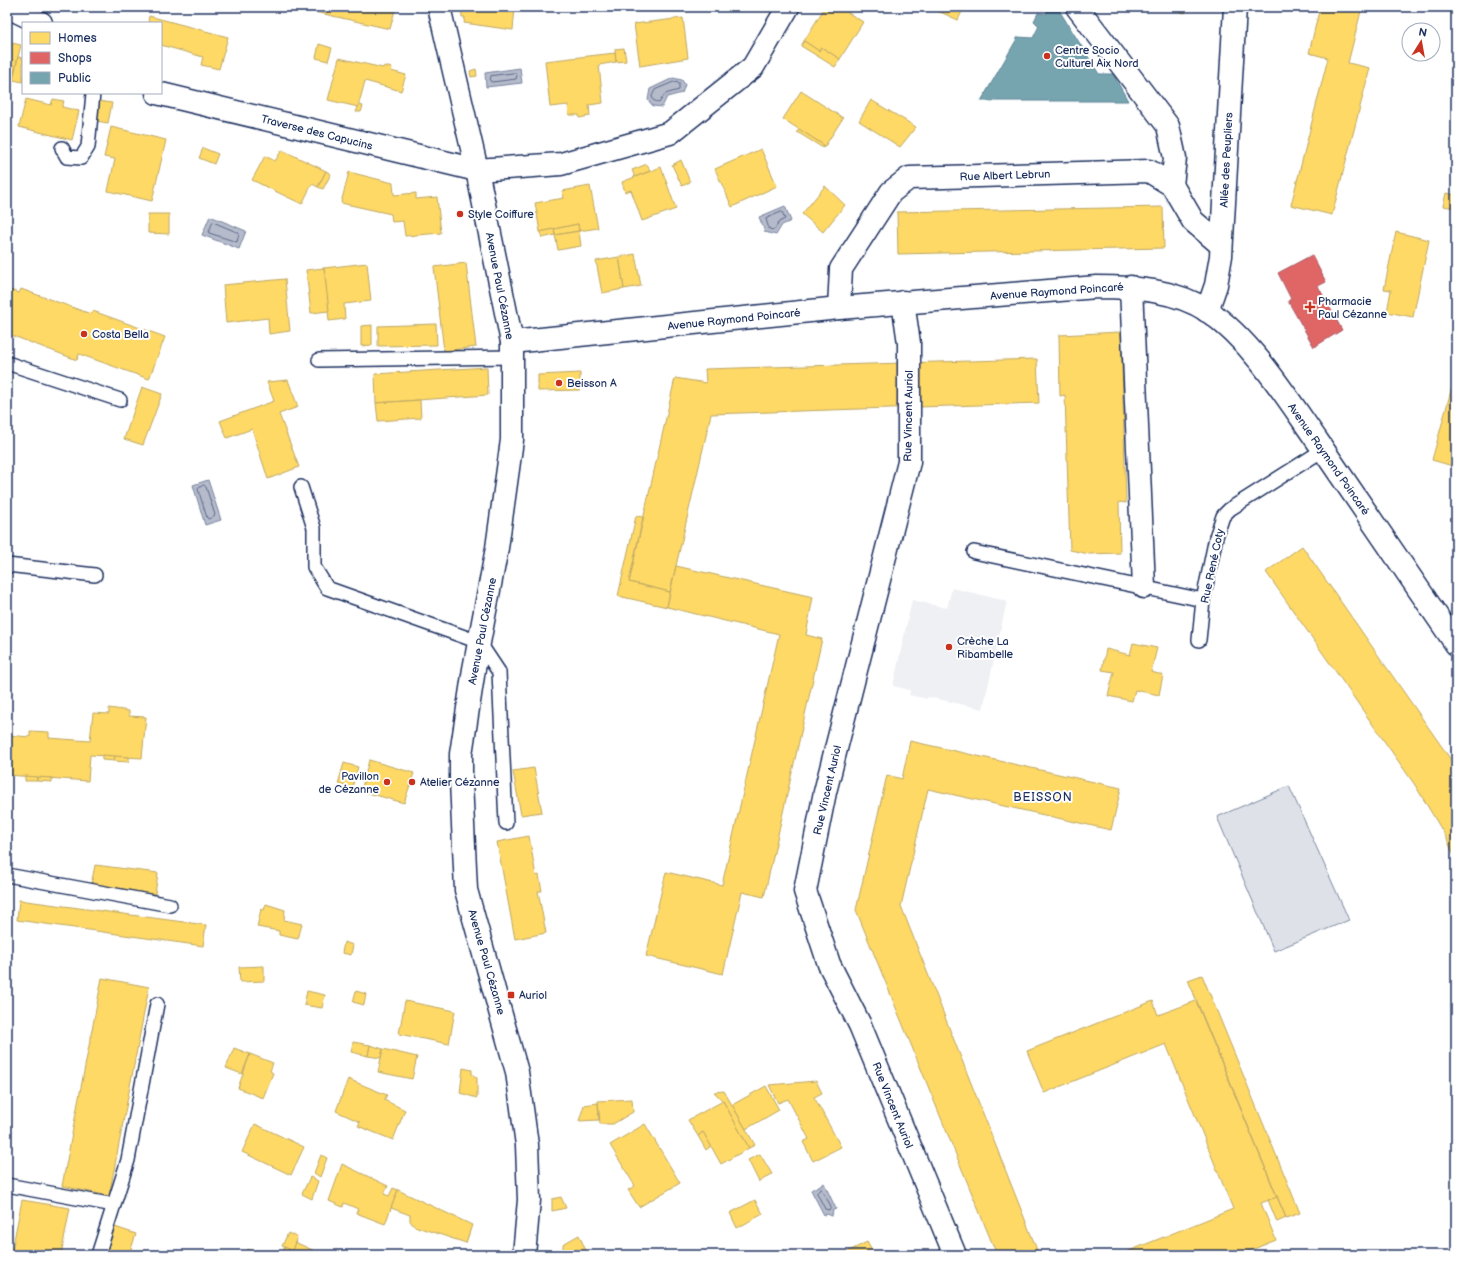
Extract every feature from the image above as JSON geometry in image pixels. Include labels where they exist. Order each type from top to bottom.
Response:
[{"type":"street","points":[[8,7],[39,22]]},
{"type":"street","name":"Avenue Paul Cézanne","points":[[439,7],[478,170],[512,350],[512,440],[497,548],[479,642],[461,754],[466,890],[517,1072],[528,1145],[529,1200],[524,1255]]},
{"type":"street","name":"Traverse des Capucins","points":[[161,94],[478,170],[561,164],[670,133],[753,67],[788,7]]},
{"type":"street","points":[[1077,7],[1168,126],[1176,158],[1172,185]]},
{"type":"street","name":"Allée des Peupliers","points":[[1207,311],[1216,285],[1221,245],[1235,7]]},
{"type":"street","name":"Rue Albert Lebrun","points":[[839,308],[841,269],[891,192],[909,178],[1149,171],[1172,185],[1193,221],[1221,245]]},
{"type":"street","name":"Avenue Raymond Poincaré","points":[[512,350],[839,308],[1098,287],[1131,287],[1189,301],[1207,311],[1236,336],[1264,368],[1323,450],[1456,644]]},
{"type":"street","points":[[1131,287],[1144,587]]},
{"type":"street","name":"Rue Vincent Auriol","points":[[903,302],[909,343],[909,462],[825,792],[805,891],[829,964],[860,1025],[955,1255]]},
{"type":"lane","points":[[62,148],[67,157],[81,158],[88,147],[93,94]]},
{"type":"lane","points":[[319,360],[512,350]]},
{"type":"lane","points":[[7,363],[120,400]]},
{"type":"lane","name":"Rue René Coty","points":[[1199,640],[1203,600],[1216,537],[1223,516],[1230,509],[1323,450]]},
{"type":"lane","points":[[301,487],[314,528],[314,567],[327,588],[479,642],[499,672],[506,823]]},
{"type":"lane","points":[[974,552],[1096,579],[1144,587],[1203,600]]},
{"type":"lane","points":[[7,565],[95,575]]},
{"type":"lane","points":[[7,875],[170,905]]},
{"type":"lane","points":[[98,1255],[128,1160],[157,1004]]},
{"type":"lane","points":[[7,1185],[114,1205]]},
{"type":"shaded area","name":"Crèche La Ribambelle","points":[[952,588],[1007,601],[983,709],[928,697],[927,699],[909,695],[910,690],[893,686],[912,600],[947,608]]},
{"type":"shaded area","points":[[1289,786],[1349,920],[1274,951],[1217,817]]},
{"type":"water","points":[[520,68],[522,83],[486,87],[485,73]]},
{"type":"water","points":[[673,78],[682,80],[685,85],[682,93],[667,97],[662,107],[653,106],[648,100],[650,89]]},
{"type":"water","points":[[785,206],[791,221],[782,225],[776,235],[765,232],[759,217]]},
{"type":"water","points":[[210,216],[246,231],[239,249],[202,235]]},
{"type":"water","points":[[208,480],[221,520],[205,525],[193,485]]},
{"type":"water","points":[[824,1183],[836,1209],[833,1210],[832,1216],[827,1214],[824,1215],[811,1190]]},
{"type":"building: Homes","points":[[293,7],[388,7],[395,10],[390,29]]},
{"type":"building: Homes","points":[[461,7],[515,7],[513,30],[464,23],[465,17],[462,17]]},
{"type":"building: Homes","points":[[727,7],[736,7],[734,11]]},
{"type":"building: Homes","points":[[825,7],[839,7],[863,22],[840,59],[821,47],[819,51],[804,41]]},
{"type":"building: Homes","points":[[929,7],[964,7],[958,20]]},
{"type":"building: Homes","points":[[1160,7],[1187,7],[1185,13]]},
{"type":"building: Homes","points":[[1320,7],[1362,7],[1348,63],[1370,68],[1332,215],[1291,205],[1328,58],[1309,53]]},
{"type":"building: Homes","points":[[149,16],[228,37],[219,69],[201,65],[203,57],[162,45],[162,22],[148,22]]},
{"type":"building: Homes","points":[[683,18],[688,58],[640,66],[634,24]]},
{"type":"building: Homes","points":[[804,41],[819,51],[821,47],[840,59],[835,67],[801,46]]},
{"type":"building: Homes","points":[[7,42],[21,45],[13,77],[7,76]]},
{"type":"building: Homes","points":[[319,44],[332,48],[328,61],[316,58]]},
{"type":"building: Homes","points":[[624,48],[626,61],[616,62],[615,49]]},
{"type":"building: Homes","points":[[615,53],[616,62],[599,65],[603,103],[589,105],[590,116],[579,118],[579,115],[569,115],[568,105],[550,107],[545,61]]},
{"type":"building: Homes","points":[[18,57],[22,58],[22,82],[13,80]]},
{"type":"building: Homes","points":[[339,58],[383,68],[384,66],[392,68],[391,71],[406,75],[401,91],[365,81],[358,107],[328,100]]},
{"type":"building: Homes","points":[[476,69],[477,76],[471,77],[470,71]]},
{"type":"building: Homes","points":[[801,91],[843,118],[825,146],[783,119]]},
{"type":"building: Homes","points":[[26,99],[51,105],[53,99],[64,101],[62,107],[79,111],[72,140],[19,127]]},
{"type":"building: Homes","points":[[871,100],[916,127],[900,147],[859,121]]},
{"type":"building: Homes","points":[[97,101],[112,103],[108,123],[96,121]]},
{"type":"building: Homes","points":[[359,105],[363,106],[361,112],[356,112]]},
{"type":"building: Homes","points":[[111,127],[166,140],[152,201],[108,191],[115,159],[104,157]]},
{"type":"building: Homes","points":[[799,129],[825,146],[823,148],[797,132]]},
{"type":"building: Homes","points":[[203,148],[218,154],[214,164],[199,158]]},
{"type":"building: Homes","points":[[761,149],[777,186],[732,207],[715,169]]},
{"type":"building: Homes","points":[[282,150],[326,171],[318,187],[312,184],[302,204],[252,180],[265,156],[275,161]]},
{"type":"building: Homes","points":[[681,160],[690,182],[682,186],[672,165]]},
{"type":"building: Homes","points":[[647,164],[650,171],[635,177],[632,170]]},
{"type":"building: Homes","points":[[661,167],[676,209],[642,221],[631,190],[625,192],[622,182]]},
{"type":"building: Homes","points":[[326,171],[331,174],[323,189],[318,187]]},
{"type":"building: Homes","points":[[349,172],[393,183],[394,195],[416,193],[416,199],[437,197],[441,233],[405,236],[403,221],[392,222],[391,214],[341,203]]},
{"type":"building: Homes","points":[[590,186],[598,228],[579,231],[578,224],[540,232],[535,203],[564,198],[562,191]]},
{"type":"building: Homes","points":[[825,186],[845,205],[823,232],[802,214]]},
{"type":"building: Homes","points":[[1446,193],[1456,195],[1456,208],[1443,206]]},
{"type":"building: Homes","points":[[1163,207],[1164,248],[898,254],[897,212]]},
{"type":"building: Homes","points":[[148,214],[169,214],[169,234],[148,233]]},
{"type":"building: Homes","points":[[578,224],[579,231],[555,235],[554,229]]},
{"type":"building: Homes","points":[[554,229],[555,235],[542,238],[540,232]]},
{"type":"building: Homes","points":[[579,231],[581,246],[558,250],[555,235]]},
{"type":"building: Homes","points":[[1396,232],[1429,240],[1413,317],[1387,312],[1391,290],[1384,289]]},
{"type":"building: Homes","points":[[635,254],[641,286],[624,289],[619,257]]},
{"type":"building: Homes","points":[[619,257],[624,289],[602,293],[596,261]]},
{"type":"building: Homes","points":[[367,263],[371,301],[344,304],[345,319],[329,321],[324,268]]},
{"type":"building: Homes","points":[[466,263],[476,347],[444,351],[434,267]]},
{"type":"building: Homes","points":[[324,268],[329,311],[311,313],[306,270]]},
{"type":"building: Homes","points":[[285,279],[290,331],[269,334],[268,318],[226,323],[223,285]]},
{"type":"building: Homes","name":"Costa Bella","points":[[7,289],[19,293],[21,289],[91,314],[93,311],[165,337],[149,379],[79,354],[77,360],[8,334],[7,335]]},
{"type":"building: Homes","points":[[436,324],[437,345],[378,346],[378,326]]},
{"type":"building: Homes","points":[[372,325],[372,345],[361,346],[361,326]]},
{"type":"building: Homes","points":[[1121,332],[1126,503],[1119,502],[1120,553],[1089,554],[1070,550],[1065,395],[1060,396],[1059,335]]},
{"type":"building: Homes","points":[[1037,359],[1039,403],[711,414],[670,592],[629,582],[675,378],[706,383],[705,369]]},
{"type":"building: Homes","points":[[487,367],[488,395],[376,403],[375,374]]},
{"type":"building: Homes","name":"Beisson A","points":[[580,373],[580,390],[538,391],[538,375]]},
{"type":"building: Homes","points":[[288,380],[298,407],[279,414],[299,467],[268,479],[252,429],[227,438],[220,421],[274,401],[267,382]]},
{"type":"building: Homes","points":[[142,387],[162,394],[143,445],[124,439]]},
{"type":"building: Homes","points":[[1452,387],[1456,388],[1456,467],[1432,460]]},
{"type":"building: Homes","points":[[420,400],[421,418],[378,421],[376,403]]},
{"type":"building: Homes","points":[[636,516],[643,517],[629,582],[670,592],[667,607],[618,596]]},
{"type":"building: Homes","points":[[1302,546],[1456,767],[1456,860],[1446,837],[1415,785],[1266,572]]},
{"type":"building: Homes","points":[[676,566],[813,597],[806,635],[822,639],[764,897],[742,892],[723,974],[646,956],[666,872],[722,885],[779,634],[667,607]]},
{"type":"building: Homes","points":[[1133,643],[1157,648],[1151,672],[1163,675],[1159,695],[1135,690],[1132,701],[1108,696],[1114,672],[1102,670],[1106,649],[1130,655]]},
{"type":"building: Homes","points":[[109,708],[129,711],[129,716],[146,717],[142,758],[90,755],[88,781],[7,775],[7,735],[30,737],[30,731],[49,732],[49,738],[90,741],[93,713],[109,714]]},
{"type":"building: Homes","points":[[910,741],[1121,788],[1111,830],[928,789],[901,906],[1039,1255],[997,1255],[856,910],[887,775],[902,779]]},
{"type":"building: Homes","points":[[102,755],[115,756],[114,761],[102,760]]},
{"type":"building: Homes","points":[[115,756],[129,757],[129,762],[114,761]]},
{"type":"building: Homes","name":"Pavillon de Cézanne","points":[[369,760],[414,773],[404,803],[361,791]]},
{"type":"building: Homes","points":[[344,763],[358,767],[352,788],[338,784]]},
{"type":"building: Homes","points":[[534,768],[542,812],[521,815],[513,771]]},
{"type":"building: Homes","points":[[25,776],[37,777],[37,781],[25,781]]},
{"type":"building: Homes","points":[[37,777],[52,778],[52,782],[37,781]]},
{"type":"building: Homes","points":[[529,836],[536,876],[539,875],[542,891],[538,891],[546,933],[515,939],[497,842]]},
{"type":"building: Homes","points":[[95,865],[158,873],[155,894],[91,885]]},
{"type":"building: Homes","points":[[19,900],[206,925],[203,946],[17,920]]},
{"type":"building: Homes","points":[[266,904],[285,910],[284,920],[302,924],[298,939],[279,935],[279,931],[257,927],[261,909],[264,910]]},
{"type":"building: Homes","points":[[344,942],[353,945],[351,955],[342,953]]},
{"type":"building: Homes","points":[[264,966],[264,981],[240,982],[239,967]]},
{"type":"building: Homes","points":[[1202,975],[1300,1213],[1286,1218],[1188,980]]},
{"type":"building: Homes","points":[[102,978],[149,987],[109,1196],[62,1186]]},
{"type":"building: Homes","points":[[307,991],[325,995],[322,1008],[304,1005]]},
{"type":"building: Homes","points":[[356,991],[366,994],[364,1005],[353,1002]]},
{"type":"building: Homes","points":[[405,1001],[455,1011],[449,1044],[399,1034]]},
{"type":"building: Homes","points":[[1153,1001],[1158,1015],[1196,1001],[1277,1197],[1261,1203],[1276,1240],[1239,1255],[1125,1255],[1124,1253],[1233,1209],[1166,1044],[1044,1093],[1027,1051]]},
{"type":"building: Homes","points":[[353,1042],[370,1045],[368,1056],[351,1052]]},
{"type":"building: Homes","points":[[370,1045],[383,1049],[381,1058],[368,1056]]},
{"type":"building: Homes","points":[[234,1048],[250,1054],[242,1074],[226,1068]]},
{"type":"building: Homes","points":[[383,1049],[417,1057],[412,1079],[378,1072]]},
{"type":"building: Homes","points":[[250,1054],[273,1063],[270,1071],[273,1073],[263,1098],[238,1088]]},
{"type":"building: Homes","points":[[463,1068],[472,1070],[472,1074],[477,1078],[477,1098],[460,1093]]},
{"type":"building: Homes","points":[[348,1079],[387,1095],[384,1100],[405,1110],[393,1140],[358,1126],[360,1122],[336,1111]]},
{"type":"building: Homes","points":[[816,1081],[822,1093],[814,1097],[841,1147],[813,1161],[803,1142],[809,1139],[788,1099],[778,1103],[769,1085]]},
{"type":"building: Homes","points":[[766,1086],[779,1110],[746,1129],[732,1105]]},
{"type":"building: Homes","points":[[724,1091],[755,1145],[749,1148],[723,1101],[714,1092]]},
{"type":"building: Homes","points":[[632,1099],[633,1112],[613,1124],[600,1124],[598,1101]]},
{"type":"building: Homes","points":[[723,1101],[749,1148],[721,1164],[703,1132],[698,1136],[688,1120]]},
{"type":"building: Homes","points":[[598,1103],[599,1120],[579,1121],[584,1105]]},
{"type":"building: Homes","points":[[255,1124],[304,1147],[291,1175],[242,1152]]},
{"type":"building: Homes","points":[[645,1124],[680,1183],[639,1207],[628,1190],[635,1186],[610,1145]]},
{"type":"building: Homes","points":[[703,1132],[711,1146],[706,1150],[698,1136]]},
{"type":"building: Homes","points":[[760,1154],[772,1174],[759,1182],[748,1160]]},
{"type":"building: Homes","points":[[321,1155],[327,1158],[320,1177],[314,1173]]},
{"type":"building: Homes","points":[[342,1164],[388,1186],[384,1194],[389,1196],[393,1188],[398,1190],[385,1224],[356,1213],[358,1209],[344,1203],[343,1207],[329,1201]]},
{"type":"building: Homes","points":[[310,1177],[318,1181],[312,1199],[302,1194]]},
{"type":"building: Homes","points":[[398,1190],[472,1225],[466,1243],[414,1226],[410,1221],[410,1215],[391,1208]]},
{"type":"building: Homes","points":[[561,1197],[566,1208],[552,1211],[552,1199]]},
{"type":"building: Homes","points":[[1277,1197],[1286,1218],[1277,1222],[1268,1200]]},
{"type":"building: Homes","points":[[22,1200],[70,1208],[61,1255],[11,1255]]},
{"type":"building: Homes","points":[[755,1200],[763,1214],[737,1228],[730,1213]]},
{"type":"building: Homes","points":[[115,1227],[136,1234],[129,1255],[106,1255]]},
{"type":"building: Homes","points":[[288,1233],[297,1237],[292,1251],[282,1246]]},
{"type":"building: Homes","points":[[579,1235],[588,1255],[563,1255],[563,1244]]},
{"type":"building: Homes","points":[[295,1242],[321,1254],[301,1255],[292,1251]]},
{"type":"building: Homes","points":[[867,1242],[874,1254],[879,1251],[881,1255],[848,1255],[847,1252]]},
{"type":"building: Homes","points":[[285,1247],[292,1251],[301,1255],[281,1255]]},
{"type":"building: Homes","points":[[248,1249],[261,1255],[245,1255]]},
{"type":"building: Shops","name":"Pharmacie Paul Cézanne","points":[[1312,255],[1326,282],[1318,286],[1342,330],[1314,347],[1288,301],[1291,299],[1278,273]]},
{"type":"building: Public","name":"Centre Socio Culturel Aix Nord","points":[[1049,7],[1057,7],[1099,74],[1113,74],[1128,101],[981,101],[1018,37],[1033,38],[1039,26],[1034,21],[1038,13],[1046,14]]},
{"type":"place","name":"Centre Socio Culturel Aix Nord","points":[[1047,56]]},
{"type":"place","name":"Style Coiffure","points":[[460,214]]},
{"type":"place","name":"Pharmacie Paul Cézanne","points":[[1310,307]]},
{"type":"place","name":"Costa Bella","points":[[84,334]]},
{"type":"place","name":"Beisson A","points":[[559,383]]},
{"type":"place","name":"Crèche La Ribambelle","points":[[949,647]]},
{"type":"place","name":"Pavillon de Cézanne","points":[[387,782]]},
{"type":"place","name":"Atelier Cézanne","points":[[412,782]]},
{"type":"place","name":"Auriol","points":[[511,995]]},
{"type":"district","name":"BEISSON","points":[[1043,797]]}]
